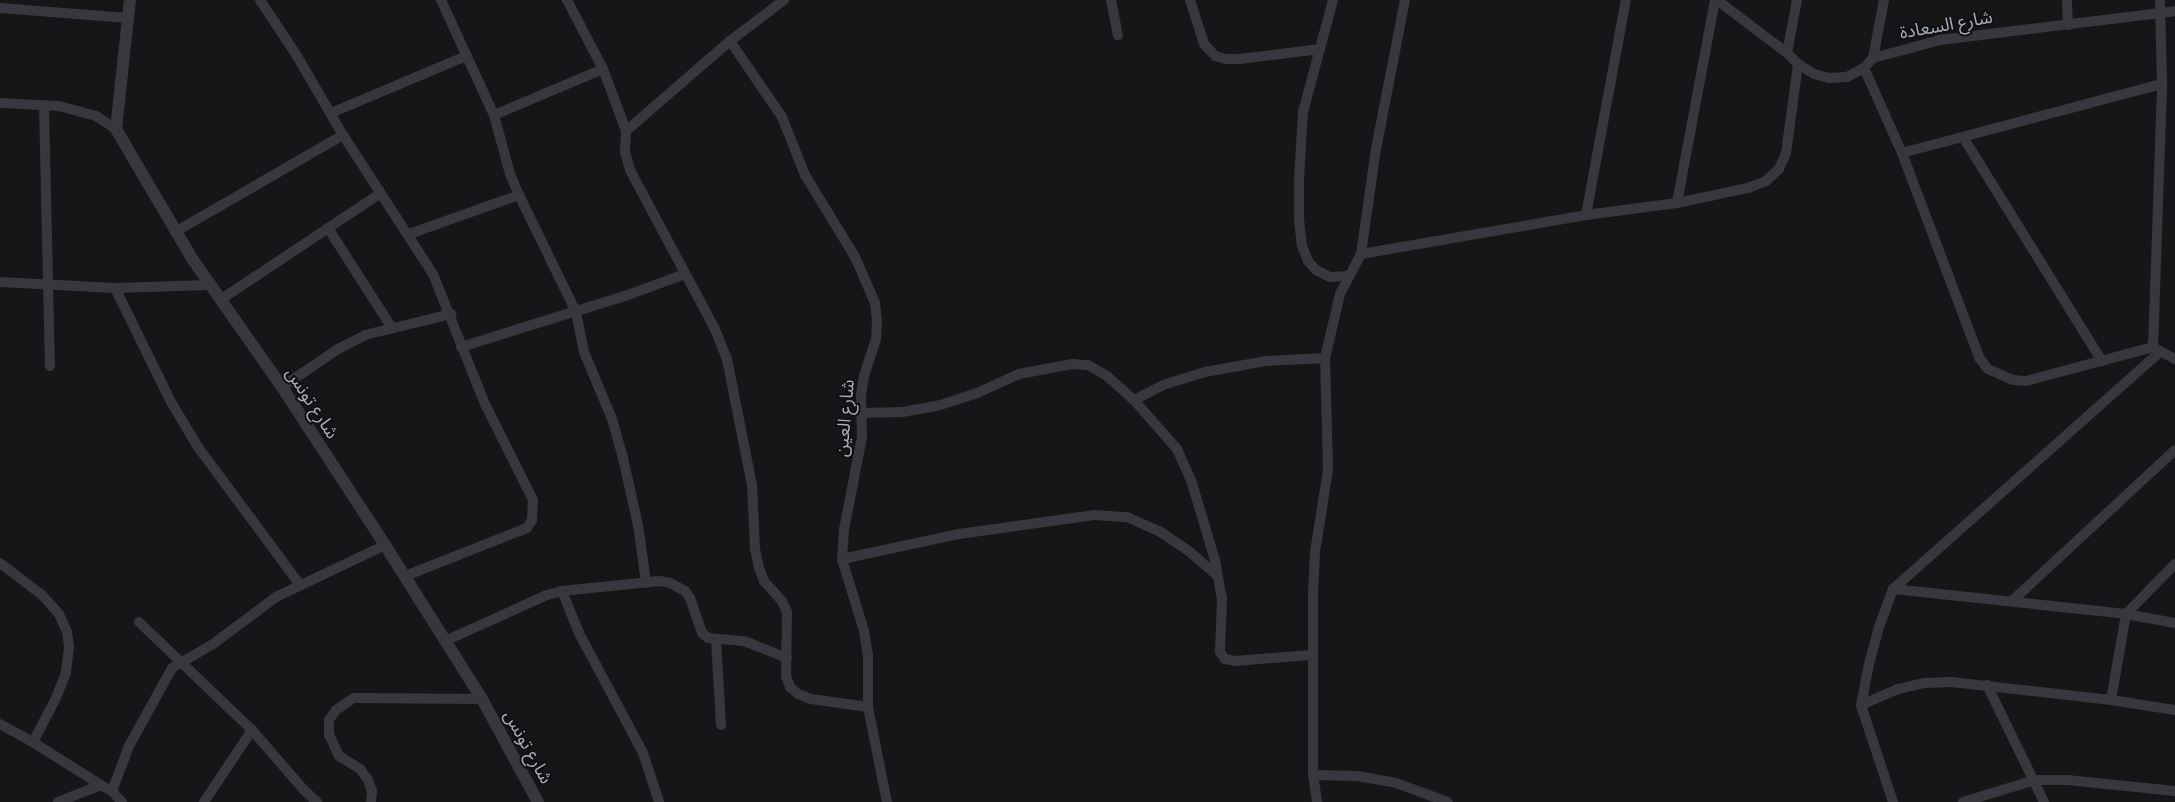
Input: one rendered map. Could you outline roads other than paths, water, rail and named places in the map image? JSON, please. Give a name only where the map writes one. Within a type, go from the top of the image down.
[{"type":"street","points":[[0,103],[76,110],[96,116],[116,128],[130,0]]},
{"type":"street","points":[[260,0],[343,135],[433,274],[451,314],[460,347],[485,404],[532,500],[532,520],[527,528],[405,576]]},
{"type":"street","points":[[441,0],[494,115],[510,174],[576,312],[584,352],[612,419],[623,458],[638,525],[646,582]]},
{"type":"street","points":[[567,0],[603,69],[626,131],[625,152],[630,170],[714,327],[727,358],[752,485],[755,549],[759,568],[764,581],[782,601],[787,612],[786,676],[790,687],[798,694],[832,703],[868,707]]},
{"type":"street","points":[[626,131],[730,41],[784,0]]},
{"type":"street","points":[[1111,0],[1118,34]]},
{"type":"street","points":[[1190,0],[1204,44],[1215,56],[1226,59],[1240,59],[1320,49]]},
{"type":"street","points":[[1333,0],[1303,112],[1299,220],[1302,246],[1308,261],[1316,270],[1330,276],[1348,276]]},
{"type":"street","points":[[1317,802],[1313,775],[1312,655],[1315,552],[1328,470],[1325,358],[1332,321],[1348,276],[1361,254],[1376,149],[1405,0]]},
{"type":"street","points":[[1586,215],[1626,0]]},
{"type":"street","points":[[1677,203],[1716,0],[1787,53],[1798,64],[1814,74],[1829,78],[1847,77],[1864,68],[1872,58],[1884,0]]},
{"type":"street","points":[[1787,53],[1798,0]]},
{"type":"street","points":[[2067,0],[2068,25]]},
{"type":"street","points":[[1893,802],[1861,705],[1877,635],[1893,588],[2157,349],[2162,84],[2160,0]]},
{"type":"street","points":[[0,8],[18,5],[128,18]]},
{"type":"street","name":"شارع السعادة","points":[[1872,58],[1940,40],[2175,11]]},
{"type":"street","name":"شارع العين","points":[[730,41],[782,117],[805,175],[855,257],[875,303],[878,321],[876,339],[864,376],[860,413],[862,437],[844,530],[842,559],[864,631],[868,656],[868,707],[886,802]]},
{"type":"street","points":[[331,113],[466,56]]},
{"type":"street","points":[[1361,254],[1586,215],[1677,203],[1748,188],[1766,181],[1780,169],[1786,153],[1798,64]]},
{"type":"street","points":[[1864,68],[1902,153],[1980,358],[1988,369],[2013,380],[2026,381],[2157,349],[2175,359]]},
{"type":"street","points":[[494,115],[603,69]]},
{"type":"street","points":[[1902,153],[2162,84]]},
{"type":"street","points":[[44,106],[50,366]]},
{"type":"street","name":"شارع تونس","points":[[116,128],[175,232],[209,285],[282,387],[405,576],[482,700],[538,802]]},
{"type":"street","points":[[175,232],[343,135]]},
{"type":"street","points":[[1963,137],[2102,361]]},
{"type":"street","points":[[220,300],[381,193]]},
{"type":"street","points":[[408,234],[519,194]]},
{"type":"street","points":[[328,228],[392,328]]},
{"type":"street","points":[[460,347],[576,312],[685,274]]},
{"type":"street","points":[[0,282],[115,288],[209,285]]},
{"type":"street","points":[[115,288],[172,402],[198,447],[300,585]]},
{"type":"street","points":[[282,387],[338,349],[366,335],[451,314]]},
{"type":"street","points":[[1134,400],[1166,384],[1205,372],[1267,361],[1325,358]]},
{"type":"street","points":[[860,413],[902,412],[937,406],[975,394],[1019,374],[1072,364],[1088,365],[1107,376],[1134,400],[1177,449],[1192,483],[1218,576],[1222,599],[1219,644],[1220,652],[1225,659],[1235,661],[1312,655]]},
{"type":"street","points":[[2012,601],[2175,450]]},
{"type":"street","points":[[842,559],[959,534],[1095,515],[1127,517],[1160,531],[1190,552],[1218,576]]},
{"type":"street","points":[[112,791],[129,746],[155,695],[172,668],[213,644],[276,597],[385,545]]},
{"type":"street","points":[[0,563],[42,595],[59,614],[67,632],[69,647],[66,673],[34,742]]},
{"type":"street","points":[[2111,700],[2126,614],[2175,564]]},
{"type":"street","points":[[445,641],[526,604],[562,592],[646,582],[670,583],[685,591],[690,598],[702,633],[716,640],[732,639],[744,641],[786,658]]},
{"type":"street","points":[[1893,588],[2126,614],[2175,623]]},
{"type":"street","points":[[562,592],[579,633],[643,753],[659,802]]},
{"type":"street","points":[[138,622],[179,663],[252,730],[304,790],[317,802]]},
{"type":"street","points":[[716,640],[721,725]]},
{"type":"street","points":[[1861,705],[1898,690],[1925,683],[1951,682],[2111,700],[2175,710]]},
{"type":"street","points":[[1987,685],[2035,780],[2044,802]]},
{"type":"street","points":[[371,802],[372,791],[368,780],[360,770],[339,756],[329,735],[329,720],[336,710],[354,698],[482,700]]},
{"type":"street","points":[[0,724],[34,742],[112,791],[122,802]]},
{"type":"street","points":[[204,802],[252,730]]},
{"type":"street","points":[[1313,775],[1357,776],[1396,783],[1448,802]]},
{"type":"street","points":[[1963,802],[2035,780],[2067,780],[2175,791]]},
{"type":"street","points":[[58,802],[101,785]]}]
